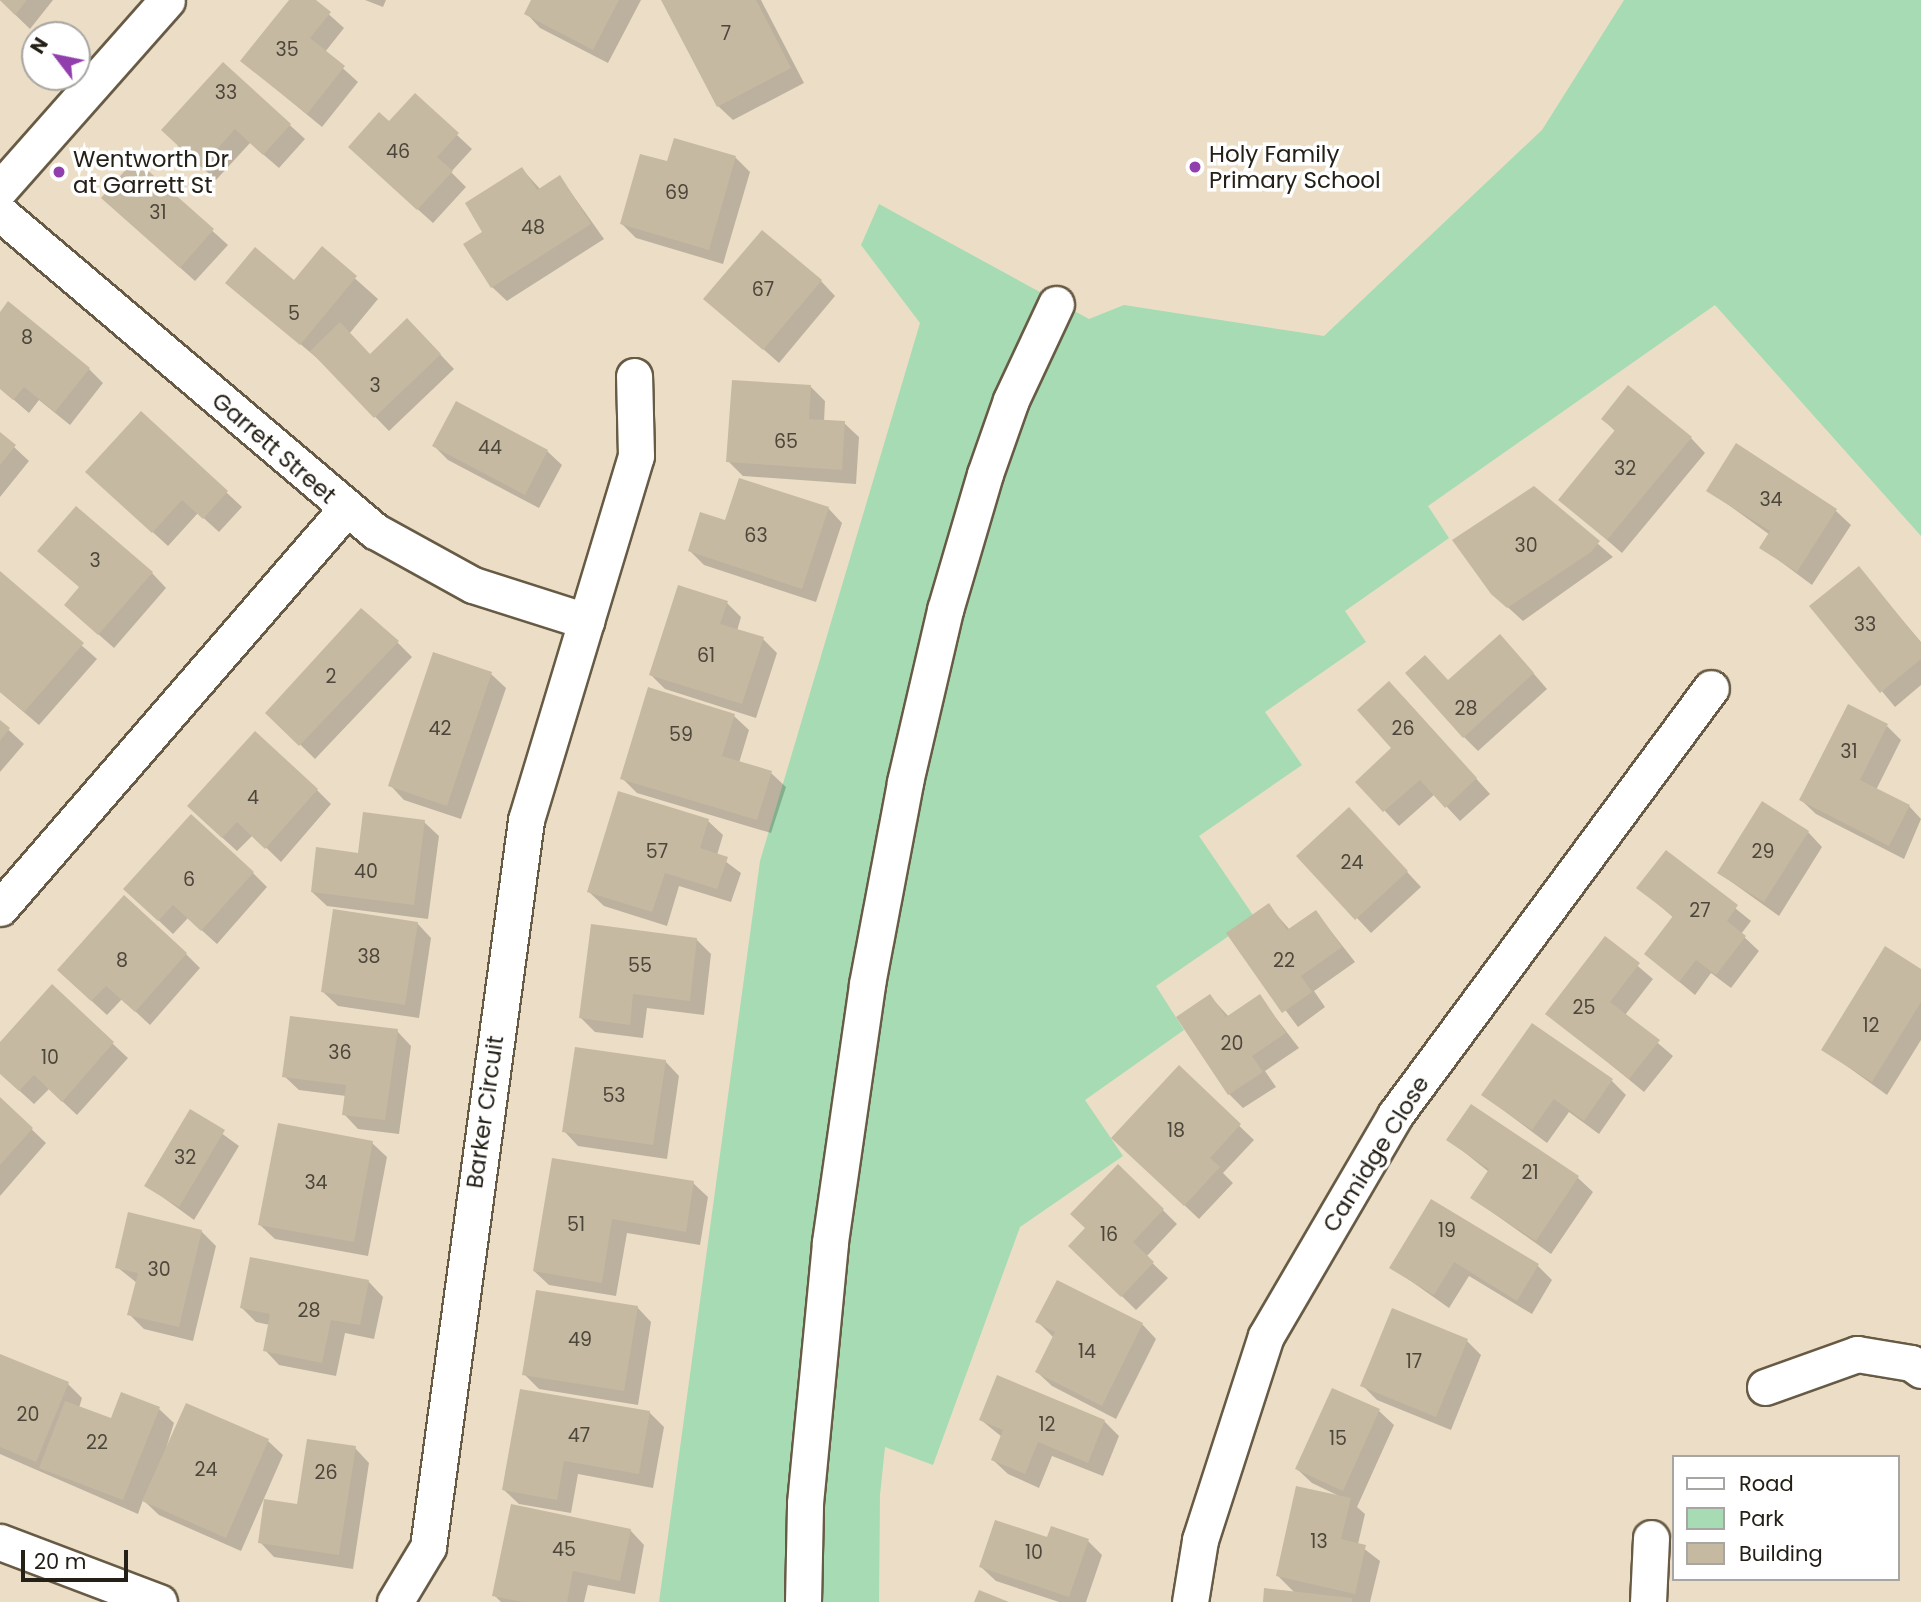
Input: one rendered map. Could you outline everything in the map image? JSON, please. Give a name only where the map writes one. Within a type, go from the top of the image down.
[{"type":"street","points":[[0,189],[167,0]]},
{"type":"street","name":"Garrett Street","points":[[0,212],[346,509],[403,549],[472,585],[586,621]]},
{"type":"street","points":[[803,1602],[805,1503],[830,1242],[867,984],[905,782],[945,610],[985,474],[1011,400],[1056,304]]},
{"type":"street","name":"Barker Circuit","points":[[395,1602],[428,1547],[527,820],[636,456],[638,418],[634,376]]},
{"type":"street","points":[[0,908],[346,509]]},
{"type":"street","name":"Camidge Close","points":[[1190,1602],[1200,1540],[1273,1324],[1395,1115],[1711,688]]},
{"type":"street","points":[[1765,1387],[1857,1354],[1911,1363],[1921,1370]]},
{"type":"street","points":[[1648,1602],[1651,1538]]},
{"type":"street","points":[[0,1542],[159,1602]]},
{"type":"green space","points":[[1624,0],[1921,0],[1921,536],[1715,305],[1428,506],[1449,538],[1345,611],[1366,642],[1265,712],[1302,765],[1199,836],[1255,918],[1156,986],[1184,1030],[1085,1100],[1123,1156],[1020,1227],[933,1465],[885,1447],[880,1495],[879,1602],[659,1602],[760,861],[920,323],[861,245],[879,204],[1089,319],[1124,305],[1324,336],[1542,130]]},
{"type":"building","points":[[0,0],[27,0],[15,15]]},
{"type":"building","points":[[289,0],[316,0],[331,12],[310,38],[345,66],[307,114],[240,61]]},
{"type":"building","points":[[531,0],[619,0],[593,50],[524,14]]},
{"type":"building","points":[[661,0],[756,0],[791,68],[717,107]]},
{"type":"building","points":[[223,62],[291,124],[263,155],[235,129],[201,167],[161,130]]},
{"type":"building","points":[[415,93],[459,133],[437,157],[453,171],[417,210],[348,147],[379,112],[389,121]]},
{"type":"building","points":[[674,138],[736,156],[709,250],[620,224],[640,154],[667,161]]},
{"type":"building","points":[[135,159],[214,229],[180,268],[101,198]]},
{"type":"building","points":[[522,167],[537,190],[560,175],[591,224],[491,288],[463,244],[482,232],[465,203]]},
{"type":"building","points":[[762,230],[822,280],[763,350],[703,299]]},
{"type":"building","points":[[322,246],[357,276],[300,345],[225,283],[255,247],[294,280]]},
{"type":"building","points":[[8,301],[90,368],[55,412],[24,387],[13,400],[0,389],[0,312]]},
{"type":"building","points":[[407,318],[441,354],[374,418],[310,351],[340,322],[370,354]]},
{"type":"building","points":[[732,380],[811,385],[809,419],[845,421],[842,470],[726,462]]},
{"type":"building","points":[[1628,385],[1692,437],[1607,540],[1558,500],[1615,430],[1601,419]]},
{"type":"building","points":[[456,401],[548,450],[525,495],[432,446]]},
{"type":"building","points":[[141,411],[228,491],[203,519],[182,500],[152,533],[85,472]]},
{"type":"building","points":[[0,432],[16,445],[0,465]]},
{"type":"building","points":[[1736,443],[1837,509],[1797,572],[1759,548],[1770,531],[1706,491]]},
{"type":"building","points":[[739,478],[829,507],[802,589],[688,551],[700,512],[725,520]]},
{"type":"building","points":[[1534,486],[1600,541],[1591,552],[1507,608],[1491,594],[1452,540]]},
{"type":"building","points":[[76,506],[153,572],[98,635],[64,605],[79,587],[37,551]]},
{"type":"building","points":[[1859,566],[1921,643],[1921,659],[1880,693],[1809,606]]},
{"type":"building","points":[[0,571],[84,643],[24,712],[0,692]]},
{"type":"building","points":[[678,585],[728,601],[720,624],[764,637],[742,704],[649,675]]},
{"type":"building","points":[[361,608],[399,641],[299,746],[265,713]]},
{"type":"building","points":[[1500,634],[1534,673],[1463,738],[1405,673],[1425,655],[1448,680]]},
{"type":"building","points":[[433,652],[492,672],[447,806],[388,786]]},
{"type":"building","points":[[1389,681],[1477,778],[1445,808],[1420,780],[1383,812],[1355,782],[1391,748],[1357,710]]},
{"type":"building","points":[[648,687],[735,714],[722,756],[772,771],[757,820],[620,779]]},
{"type":"building","points":[[1848,704],[1888,724],[1860,780],[1910,805],[1889,846],[1799,800]]},
{"type":"building","points":[[0,720],[10,728],[0,741]]},
{"type":"building","points":[[255,731],[318,789],[265,849],[237,822],[222,838],[187,806]]},
{"type":"building","points":[[618,791],[709,819],[700,848],[728,857],[717,889],[665,873],[652,912],[587,892]]},
{"type":"building","points":[[1762,801],[1809,831],[1764,902],[1717,873]]},
{"type":"building","points":[[1349,807],[1408,871],[1355,920],[1296,856]]},
{"type":"building","points":[[363,812],[425,820],[414,905],[311,892],[316,847],[358,853]]},
{"type":"building","points":[[191,814],[254,872],[201,931],[173,905],[158,921],[123,889]]},
{"type":"building","points":[[1666,850],[1738,905],[1727,921],[1746,936],[1716,975],[1696,960],[1679,982],[1644,954],[1673,916],[1636,888]]},
{"type":"building","points":[[124,895],[187,953],[135,1012],[106,986],[91,1001],[57,970]]},
{"type":"building","points":[[1269,903],[1287,930],[1316,910],[1342,947],[1301,976],[1312,992],[1282,1013],[1226,933]]},
{"type":"building","points":[[333,909],[418,922],[405,1005],[321,992]]},
{"type":"building","points":[[591,924],[697,938],[690,1001],[633,994],[630,1025],[579,1018]]},
{"type":"building","points":[[1605,936],[1640,963],[1610,1002],[1660,1040],[1629,1079],[1545,1014]]},
{"type":"building","points":[[1885,946],[1921,969],[1921,1002],[1872,1082],[1821,1050]]},
{"type":"building","points":[[52,984],[114,1042],[62,1102],[34,1075],[19,1091],[0,1074],[0,1042]]},
{"type":"building","points":[[1210,994],[1226,1017],[1260,994],[1286,1033],[1252,1056],[1263,1072],[1228,1095],[1176,1017]]},
{"type":"building","points":[[290,1016],[398,1029],[385,1120],[342,1115],[346,1085],[282,1077]]},
{"type":"building","points":[[1532,1023],[1613,1079],[1584,1121],[1554,1099],[1532,1130],[1481,1095]]},
{"type":"building","points":[[575,1047],[666,1060],[653,1145],[562,1132]]},
{"type":"building","points":[[1179,1065],[1241,1124],[1210,1158],[1220,1167],[1184,1206],[1111,1138]]},
{"type":"building","points":[[0,1097],[33,1128],[0,1165]]},
{"type":"building","points":[[1471,1104],[1579,1176],[1536,1241],[1470,1198],[1489,1169],[1446,1140]]},
{"type":"building","points":[[190,1109],[225,1130],[179,1207],[144,1186]]},
{"type":"building","points":[[278,1123],[373,1141],[354,1242],[258,1225]]},
{"type":"building","points":[[552,1158],[694,1181],[686,1232],[612,1219],[602,1283],[533,1271]]},
{"type":"building","points":[[1118,1164],[1164,1209],[1133,1242],[1154,1262],[1121,1297],[1068,1246],[1085,1228],[1070,1214]]},
{"type":"building","points":[[1431,1199],[1539,1264],[1517,1301],[1454,1262],[1434,1295],[1389,1268]]},
{"type":"building","points":[[128,1212],[202,1230],[179,1327],[127,1315],[138,1273],[115,1268]]},
{"type":"building","points":[[250,1257],[369,1280],[360,1325],[331,1320],[322,1363],[263,1351],[270,1314],[240,1308]]},
{"type":"building","points":[[1057,1280],[1143,1323],[1102,1406],[1035,1372],[1055,1332],[1035,1322]]},
{"type":"building","points":[[536,1290],[638,1306],[624,1391],[522,1375]]},
{"type":"building","points":[[1392,1308],[1468,1339],[1436,1417],[1360,1386]]},
{"type":"building","points":[[0,1354],[69,1382],[36,1462],[0,1447]]},
{"type":"building","points":[[997,1375],[1105,1420],[1088,1463],[1038,1442],[1025,1474],[991,1460],[1003,1430],[979,1420]]},
{"type":"building","points":[[1332,1388],[1380,1409],[1343,1491],[1295,1469]]},
{"type":"building","points":[[520,1389],[650,1411],[639,1474],[564,1461],[557,1500],[502,1490]]},
{"type":"building","points":[[121,1392],[160,1407],[123,1500],[39,1468],[65,1401],[111,1418]]},
{"type":"building","points":[[186,1403],[269,1439],[226,1538],[142,1501]]},
{"type":"building","points":[[307,1439],[356,1446],[339,1555],[258,1543],[264,1499],[297,1504]]},
{"type":"building","points":[[1296,1486],[1351,1498],[1341,1539],[1366,1545],[1355,1594],[1276,1576]]},
{"type":"building","points":[[511,1504],[631,1529],[620,1581],[573,1571],[567,1602],[523,1602],[492,1596]]},
{"type":"building","points":[[995,1520],[1047,1537],[1051,1526],[1089,1539],[1069,1597],[979,1567]]},
{"type":"building","points":[[1264,1588],[1352,1598],[1352,1602],[1263,1602]]},
{"type":"building","points":[[979,1590],[1009,1602],[974,1602]]},
{"type":"place","name":"Holy Family Primary School","points":[[1195,167]]},
{"type":"place","name":"Wentworth Dr at Garrett St","points":[[59,172]]}]
